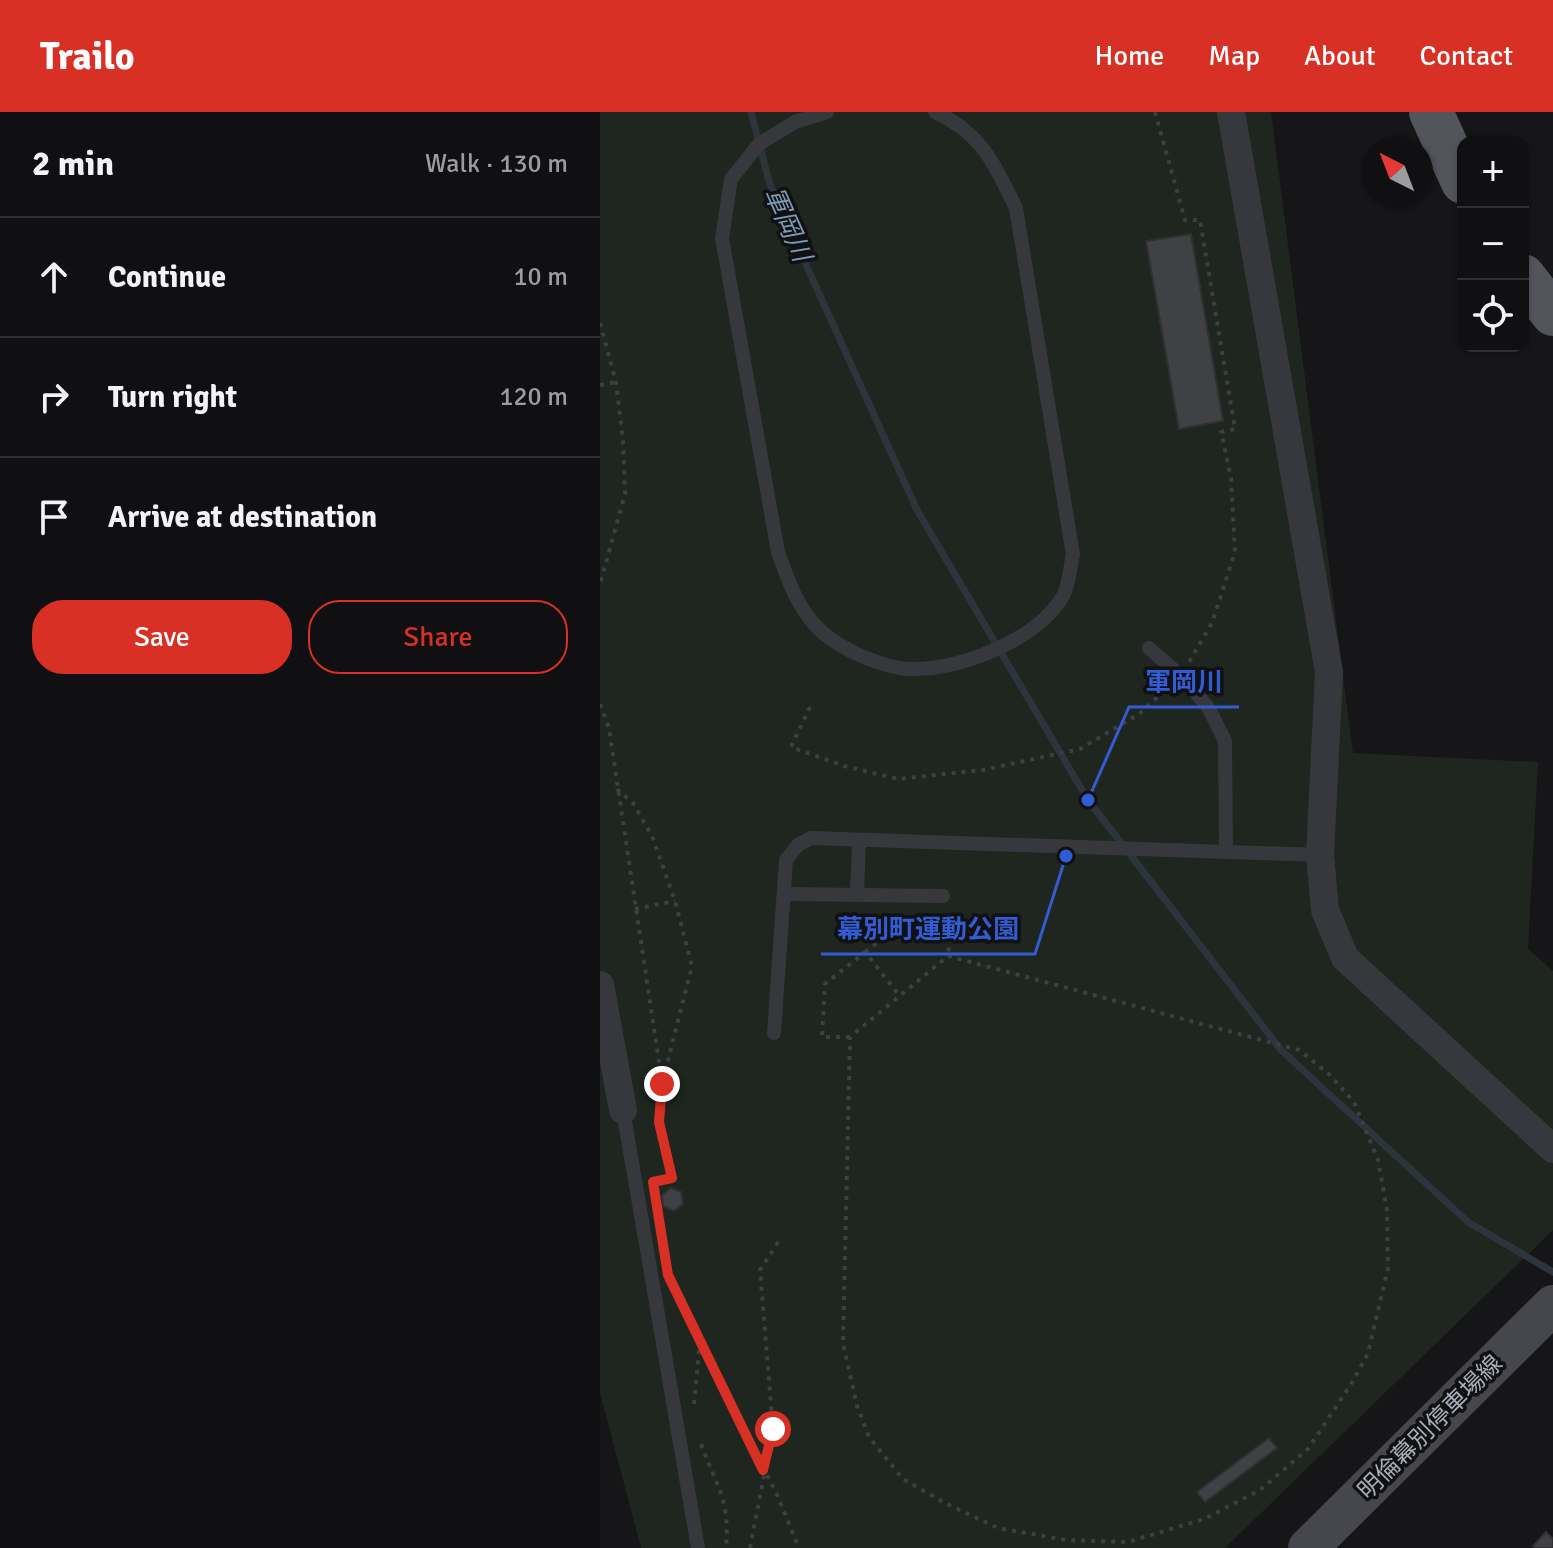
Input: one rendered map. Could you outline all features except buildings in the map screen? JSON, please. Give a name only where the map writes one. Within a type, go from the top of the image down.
[{"type":"main road","points":[[1431,112],[1457,169]]},
{"type":"main road","points":[[1526,280],[1553,314]]},
{"type":"main road","name":"明倫幕別停車場線","points":[[1308,1548],[1553,1305]]},
{"type":"street","points":[[1231,112],[1329,672],[1320,855],[1325,910],[1345,958],[1553,1149]]},
{"type":"street","points":[[600,985],[623,1110]]},
{"type":"lane","points":[[827,112],[795,122],[759,144],[731,179],[722,238],[778,552],[792,593],[821,631],[860,657],[908,670],[965,662],[1004,647],[1037,626],[1064,595],[1073,555],[1016,208],[991,158],[958,123],[935,112]]},
{"type":"lane","points":[[1149,648],[1181,676],[1208,707],[1225,741],[1226,852]]},
{"type":"lane","points":[[774,1033],[786,860],[798,845],[811,838],[1320,855]]},
{"type":"lane","points":[[857,895],[859,840]]},
{"type":"lane","points":[[784,894],[943,896]]},
{"type":"lane","points":[[623,1110],[698,1548]]},
{"type":"path","points":[[810,707],[791,747],[844,766],[898,779],[983,770],[1080,749],[1139,714],[1181,676],[1212,623],[1235,552],[1231,478],[1221,432],[1235,429],[1200,220],[1185,220],[1155,112]]},
{"type":"path","points":[[600,323],[616,382],[625,494],[600,584]]},
{"type":"path","points":[[600,385],[616,382]]},
{"type":"path","points":[[600,704],[609,728],[662,1084]]},
{"type":"path","points":[[617,789],[633,803],[652,836],[675,901],[692,966],[662,1084],[659,1122],[672,1178],[653,1182]]},
{"type":"path","points":[[635,909],[675,901]]},
{"type":"path","points":[[898,927],[950,931],[948,956],[850,1037],[822,1037],[825,984],[865,952],[898,927]]},
{"type":"path","points":[[865,952],[899,995]]},
{"type":"path","points":[[850,1037],[843,1343],[857,1406],[869,1437],[903,1479],[998,1528],[1066,1540],[1128,1542],[1204,1519],[1260,1490],[1308,1449],[1368,1353],[1388,1268],[1387,1210],[1378,1160],[1354,1102],[1329,1074],[1299,1050],[948,956]]},
{"type":"path","points":[[750,1548],[773,1429],[760,1270],[779,1241]]},
{"type":"path","points":[[668,1275],[777,1495],[799,1548]]},
{"type":"path","points":[[693,1415],[700,1340]]},
{"type":"path","points":[[699,1437],[723,1494],[728,1519],[726,1548]]},
{"type":"shaded area","points":[[600,112],[1271,112],[1353,753],[1538,762],[1528,949],[1553,971],[1553,1230],[1225,1548],[641,1548],[600,1393]]},
{"type":"waterway","name":"軍岡川","points":[[751,112],[770,185],[917,510],[1088,800],[1281,1050],[1468,1222],[1553,1272]]},
{"type":"place","name":"軍岡川","points":[[1088,800]]},
{"type":"place","name":"幕別町運動公園","points":[[1066,856]]},
{"type":"route","points":[[662,1084],[659,1122],[672,1178],[653,1182],[668,1275],[763,1470],[773,1429]]}]
